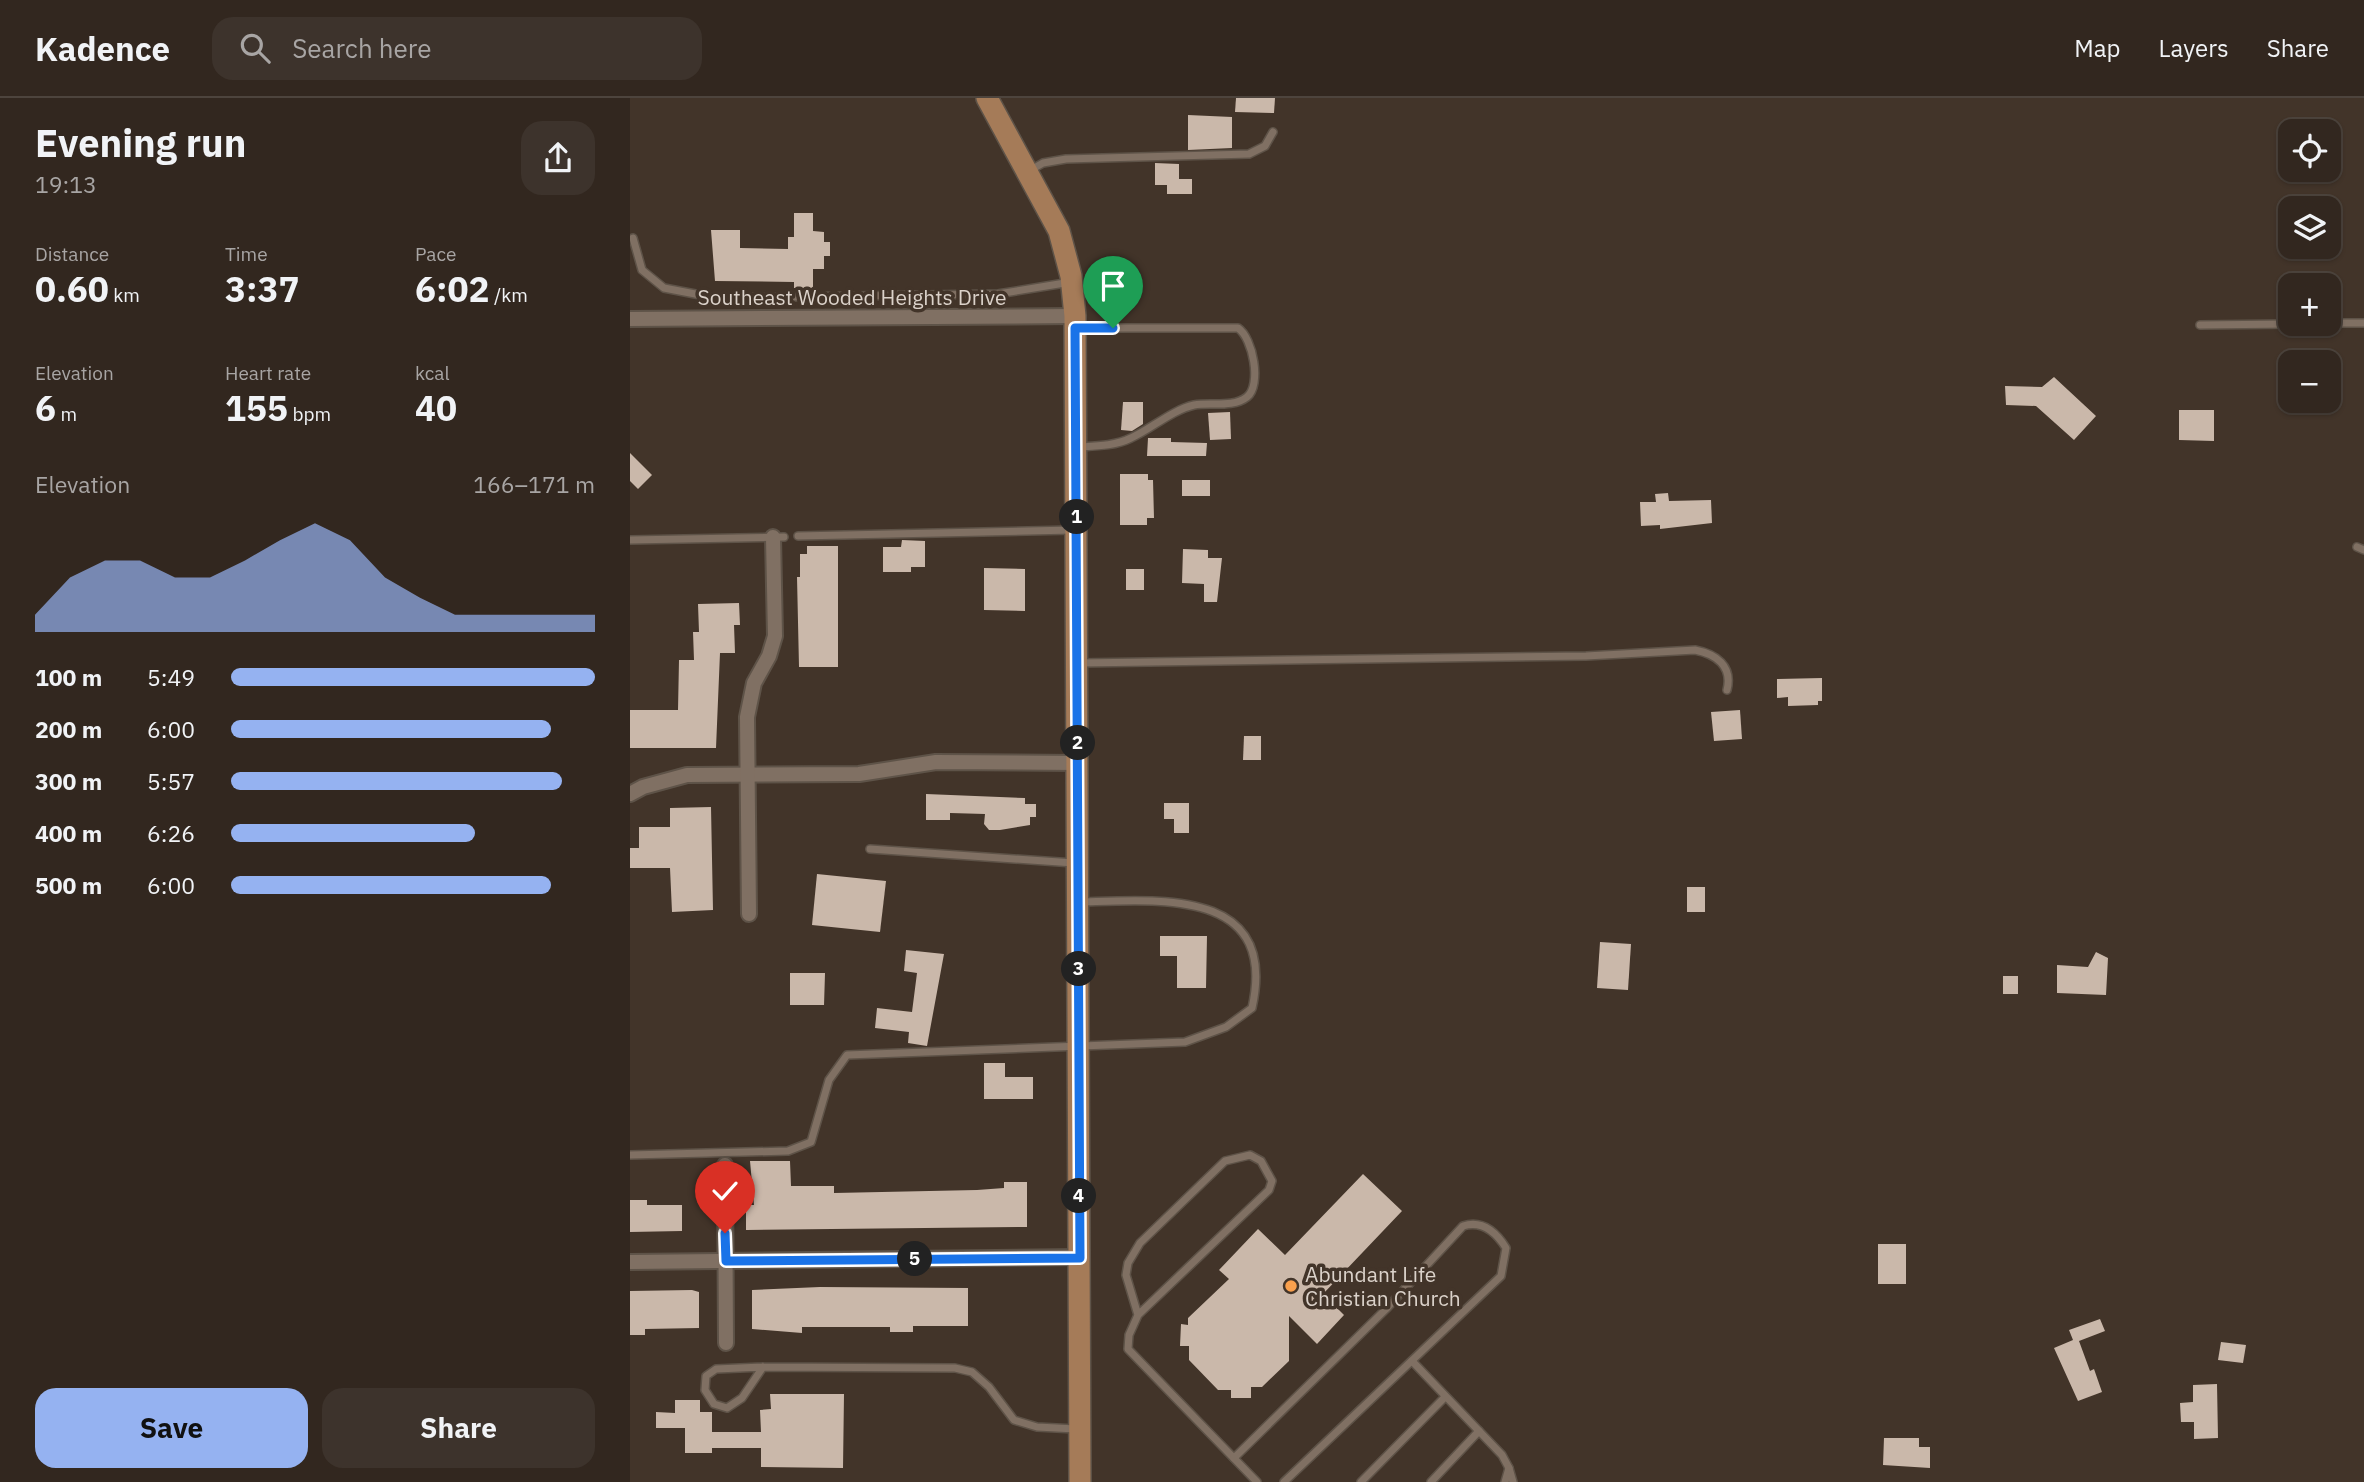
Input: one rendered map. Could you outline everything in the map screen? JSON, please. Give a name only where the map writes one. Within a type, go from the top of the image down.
[{"type":"main road","points":[[987,98],[1059,231],[1071,282],[1075,322],[1080,1482]]},
{"type":"street","name":"Southeast Wooded Heights Drive","points":[[630,320],[1075,322]]},
{"type":"street","points":[[748,914],[748,708],[754,683],[769,656],[775,636],[778,537]]},
{"type":"street","points":[[630,794],[643,787],[687,775],[859,774],[936,762],[1078,762]]},
{"type":"street","points":[[725,1165],[726,1343]]},
{"type":"street","points":[[630,1262],[1080,1258]]},
{"type":"lane","points":[[1028,171],[1043,163],[1066,159],[1249,154],[1259,151],[1273,132]]},
{"type":"lane","points":[[633,238],[642,270],[664,288],[716,298],[998,293],[1071,282]]},
{"type":"lane","points":[[1075,322],[1238,328],[1251,342],[1254,370],[1253,387],[1247,397],[1231,403],[1191,405],[1128,440],[1077,447]]},
{"type":"lane","points":[[2341,323],[2364,323]]},
{"type":"lane","points":[[2200,325],[2278,324]]},
{"type":"lane","points":[[798,536],[1077,530]]},
{"type":"lane","points":[[630,540],[778,537]]},
{"type":"lane","points":[[1078,663],[1586,656],[1695,650],[1712,653],[1723,663],[1727,690]]},
{"type":"lane","points":[[870,849],[1078,863]]},
{"type":"lane","points":[[630,1155],[788,1151],[811,1142],[829,1080],[847,1055],[1185,1042],[1226,1027],[1252,1008],[1257,985],[1249,939],[1214,909],[1174,900],[1078,902]]},
{"type":"lane","points":[[1138,1315],[1126,1275],[1128,1263],[1140,1243],[1225,1161],[1250,1155],[1261,1161],[1272,1181],[1269,1190],[1138,1315],[1129,1335],[1128,1349],[1257,1482]]},
{"type":"lane","points":[[1234,1458],[1386,1309],[1463,1226],[1474,1223],[1485,1226],[1506,1248],[1501,1276],[1284,1482]]},
{"type":"lane","points":[[1412,1361],[1502,1455],[1513,1482]]},
{"type":"lane","points":[[763,1367],[742,1398],[727,1408],[714,1404],[705,1390],[706,1376],[716,1369],[763,1367],[955,1368],[972,1372],[989,1387],[1014,1420],[1037,1427],[1080,1430]]},
{"type":"lane","points":[[1361,1482],[1445,1397]]},
{"type":"lane","points":[[1431,1482],[1479,1431]]},
{"type":"lane","points":[[1504,1482],[1509,1468]]},
{"type":"building","points":[[1236,98],[1275,98],[1274,113],[1235,112]]},
{"type":"building","points":[[1188,115],[1232,117],[1232,148],[1188,150]]},
{"type":"building","points":[[1155,163],[1179,164],[1179,179],[1192,179],[1192,194],[1167,194],[1167,185],[1155,185]]},
{"type":"building","points":[[794,213],[813,213],[813,231],[824,232],[824,242],[830,242],[830,256],[824,256],[824,269],[813,269],[813,288],[794,288],[794,282],[715,281],[711,230],[740,230],[740,248],[788,249],[788,237],[794,237]]},
{"type":"building","points":[[2054,377],[2096,416],[2074,440],[2036,406],[2006,405],[2005,386],[2042,387]]},
{"type":"building","points":[[1123,402],[1143,402],[1143,424],[1132,431],[1121,430]]},
{"type":"building","points":[[2179,410],[2214,410],[2214,441],[2179,440]]},
{"type":"building","points":[[1230,412],[1231,439],[1210,440],[1208,413]]},
{"type":"building","points":[[1148,438],[1207,443],[1206,456],[1147,456]]},
{"type":"building","points":[[630,453],[652,475],[638,489],[630,481]]},
{"type":"building","points":[[1120,474],[1148,474],[1148,480],[1153,480],[1154,518],[1147,518],[1147,525],[1120,525]]},
{"type":"building","points":[[1182,480],[1210,480],[1210,496],[1182,496]]},
{"type":"building","points":[[1668,493],[1669,501],[1711,500],[1712,523],[1660,529],[1660,525],[1641,526],[1640,502],[1656,502],[1655,494]]},
{"type":"building","points":[[902,540],[925,541],[925,567],[911,567],[911,572],[883,572],[883,547],[901,547]]},
{"type":"building","points":[[807,546],[838,546],[838,667],[799,667],[797,577],[800,577],[800,554],[807,554]]},
{"type":"building","points":[[1183,549],[1208,550],[1208,558],[1222,558],[1217,602],[1204,602],[1204,584],[1182,583]]},
{"type":"building","points":[[984,568],[1025,569],[1025,611],[984,610]]},
{"type":"building","points":[[1126,569],[1144,569],[1144,590],[1126,590]]},
{"type":"building","points":[[739,603],[740,625],[734,625],[735,653],[720,653],[716,748],[630,748],[630,710],[678,710],[679,660],[694,660],[693,632],[699,632],[698,604]]},
{"type":"building","points":[[1822,678],[1822,701],[1818,701],[1818,705],[1788,706],[1788,697],[1777,698],[1777,679]]},
{"type":"building","points":[[1740,710],[1742,739],[1714,741],[1711,712]]},
{"type":"building","points":[[1244,736],[1261,736],[1261,760],[1243,760]]},
{"type":"building","points":[[926,794],[1025,798],[1025,804],[1036,804],[1036,817],[1030,817],[1030,825],[1000,830],[989,830],[984,824],[985,814],[950,813],[950,820],[926,820]]},
{"type":"building","points":[[1164,803],[1189,803],[1189,833],[1174,833],[1174,819],[1164,819]]},
{"type":"building","points":[[711,807],[713,910],[672,912],[670,868],[630,868],[630,848],[639,848],[639,827],[670,827],[670,808]]},
{"type":"building","points":[[817,874],[886,881],[880,932],[812,925]]},
{"type":"building","points":[[1687,887],[1705,887],[1705,912],[1687,912]]},
{"type":"building","points":[[1160,936],[1207,936],[1206,988],[1177,988],[1177,956],[1160,956]]},
{"type":"building","points":[[1600,942],[1631,944],[1628,990],[1597,988]]},
{"type":"building","points":[[906,950],[944,954],[927,1046],[908,1043],[909,1032],[875,1028],[877,1008],[912,1012],[917,973],[904,971]]},
{"type":"building","points":[[2096,952],[2108,958],[2106,995],[2057,993],[2057,965],[2088,967]]},
{"type":"building","points":[[790,973],[825,973],[824,1005],[790,1005]]},
{"type":"building","points":[[2003,976],[2018,976],[2018,994],[2003,994]]},
{"type":"building","points":[[984,1063],[1005,1063],[1005,1077],[1033,1077],[1033,1099],[984,1099]]},
{"type":"building","points":[[750,1161],[790,1161],[791,1186],[834,1186],[834,1193],[977,1190],[1004,1188],[1004,1182],[1027,1182],[1027,1227],[746,1230],[746,1205],[754,1205]]},
{"type":"building","name":"Abundant Life Christian Church","points":[[1363,1174],[1402,1211],[1323,1294],[1344,1315],[1317,1344],[1289,1316],[1289,1361],[1262,1387],[1251,1387],[1251,1398],[1231,1398],[1231,1390],[1218,1390],[1189,1360],[1189,1346],[1180,1346],[1181,1324],[1188,1325],[1188,1318],[1229,1279],[1219,1270],[1258,1229],[1285,1255]]},
{"type":"building","points":[[630,1200],[647,1200],[647,1205],[682,1205],[682,1231],[630,1232]]},
{"type":"building","points":[[1878,1244],[1906,1244],[1906,1284],[1878,1284]]},
{"type":"building","points":[[820,1287],[968,1288],[968,1326],[913,1326],[913,1332],[890,1332],[890,1327],[802,1327],[802,1333],[752,1329],[752,1290]]},
{"type":"building","points":[[630,1291],[699,1292],[699,1328],[645,1329],[645,1335],[630,1335]]},
{"type":"building","points":[[2100,1319],[2105,1331],[2079,1341],[2090,1371],[2094,1369],[2102,1392],[2078,1401],[2054,1348],[2073,1340],[2069,1330]]},
{"type":"building","points":[[2221,1342],[2246,1345],[2243,1363],[2218,1360]]},
{"type":"building","points":[[2217,1384],[2218,1438],[2194,1439],[2194,1422],[2181,1422],[2180,1403],[2193,1402],[2193,1385]]},
{"type":"building","points":[[770,1394],[844,1394],[843,1468],[761,1467],[761,1448],[712,1448],[712,1453],[685,1453],[685,1428],[656,1428],[656,1412],[675,1413],[675,1400],[700,1400],[700,1412],[712,1412],[712,1432],[761,1432],[760,1410],[771,1409]]},
{"type":"building","points":[[1884,1438],[1919,1438],[1919,1447],[1930,1447],[1930,1468],[1883,1465]]},
{"type":"place","name":"Abundant Life Christian Church","points":[[1291,1286]]},
{"type":"route","points":[[725,1233],[726,1261],[1080,1258],[1075,328],[1113,328]]}]
